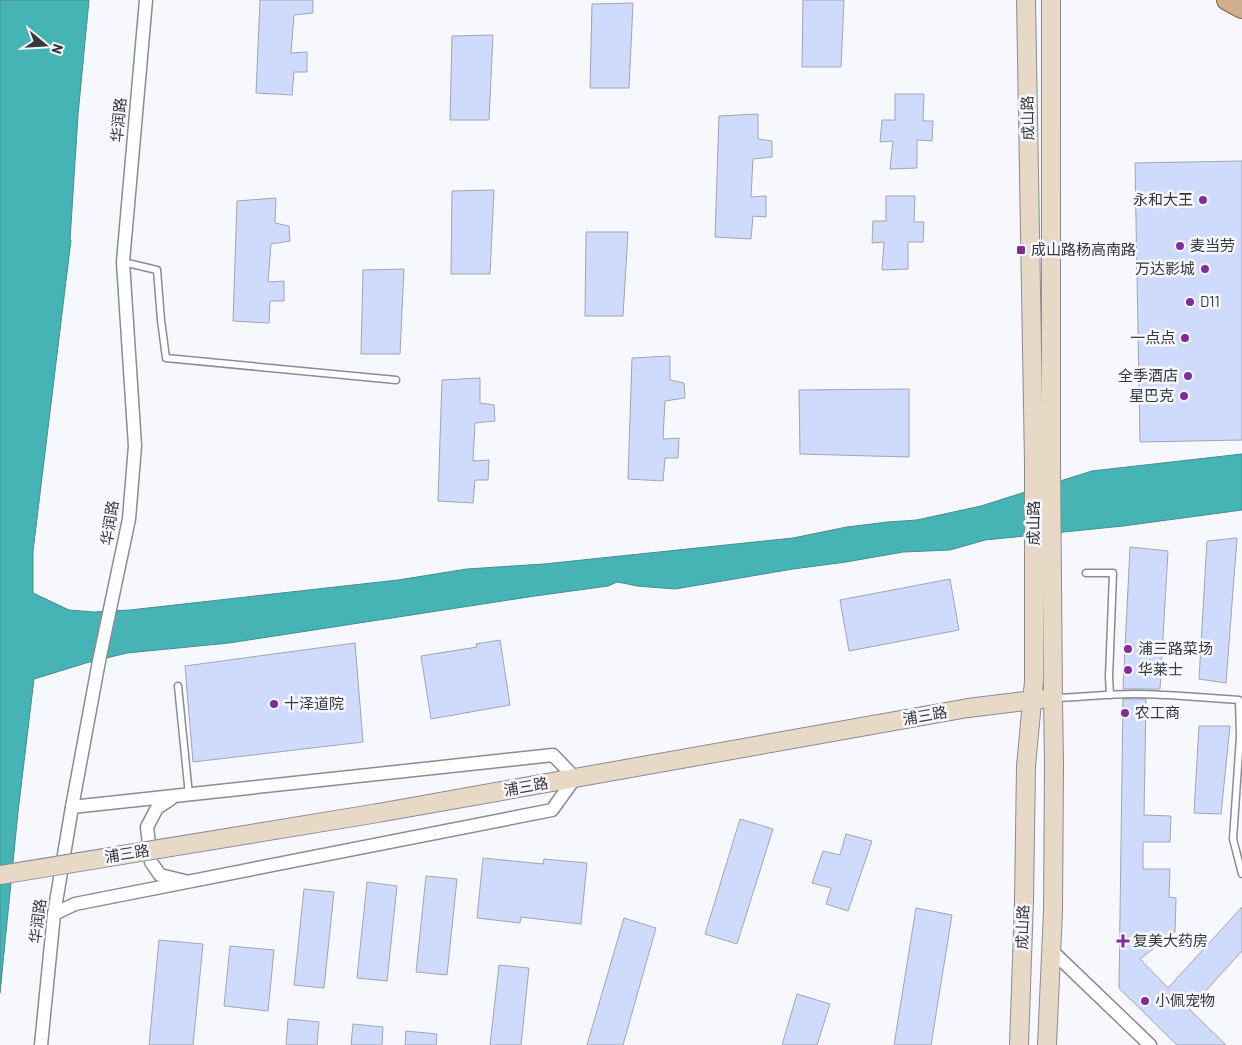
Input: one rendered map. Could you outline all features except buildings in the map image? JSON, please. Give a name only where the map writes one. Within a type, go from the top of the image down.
[{"type":"main road","name":"成山路","points":[[1026,0],[1043,538],[1053,698],[1054,774],[1051,950],[1047,1045]]},
{"type":"main road","name":"成山路","points":[[1042,463],[1051,0]]},
{"type":"main road","points":[[1227,0],[1242,8]]},
{"type":"main road","name":"成山路","points":[[1019,1045],[1026,766],[1034,681],[1043,538]]},
{"type":"main road","name":"浦三路","points":[[0,875],[378,813],[968,708],[1053,698]]},
{"type":"street","name":"华润路","points":[[41,1045],[54,914],[99,661],[129,519],[135,446],[123,262],[146,0]]},
{"type":"street","points":[[54,914],[75,904],[552,810],[576,778],[553,755],[72,807]]},
{"type":"street","points":[[176,796],[157,808],[148,827],[151,862],[160,875],[189,882]]},
{"type":"street","points":[[1051,950],[1150,1045]]},
{"type":"lane","points":[[123,262],[157,270],[166,358],[396,380]]},
{"type":"lane","points":[[1086,573],[1113,573],[1110,695]]},
{"type":"lane","points":[[178,686],[189,795]]},
{"type":"lane","points":[[1053,698],[1133,694],[1176,695],[1199,698],[1240,697],[1240,737],[1234,839],[1242,874]]},
{"type":"water","points":[[0,0],[89,0],[78,115],[71,240],[33,551],[33,593],[69,610],[94,612],[130,610],[398,580],[467,569],[544,564],[793,538],[847,527],[917,520],[981,506],[1092,471],[1242,454],[1242,510],[1123,526],[985,540],[950,550],[903,552],[675,589],[637,586],[617,582],[608,586],[229,643],[127,653],[34,679],[18,812],[0,993]]},
{"type":"place","name":"永和大王","points":[[1203,200]]},
{"type":"place","name":"麦当劳","points":[[1180,246]]},
{"type":"place","name":"成山路杨高南路","points":[[1021,250]]},
{"type":"place","name":"万达影城","points":[[1205,269]]},
{"type":"place","name":"D11","points":[[1190,302]]},
{"type":"place","name":"一点点","points":[[1185,338]]},
{"type":"place","name":"全季酒店","points":[[1188,376]]},
{"type":"place","name":"星巴克","points":[[1184,396]]},
{"type":"place","name":"浦三路菜场","points":[[1128,649]]},
{"type":"place","name":"华莱士","points":[[1128,670]]},
{"type":"place","name":"十泽道院","points":[[274,704]]},
{"type":"place","name":"农工商","points":[[1125,713]]},
{"type":"place","name":"复美大药房","points":[[1123,941]]},
{"type":"place","name":"小佩宠物","points":[[1145,1001]]}]
